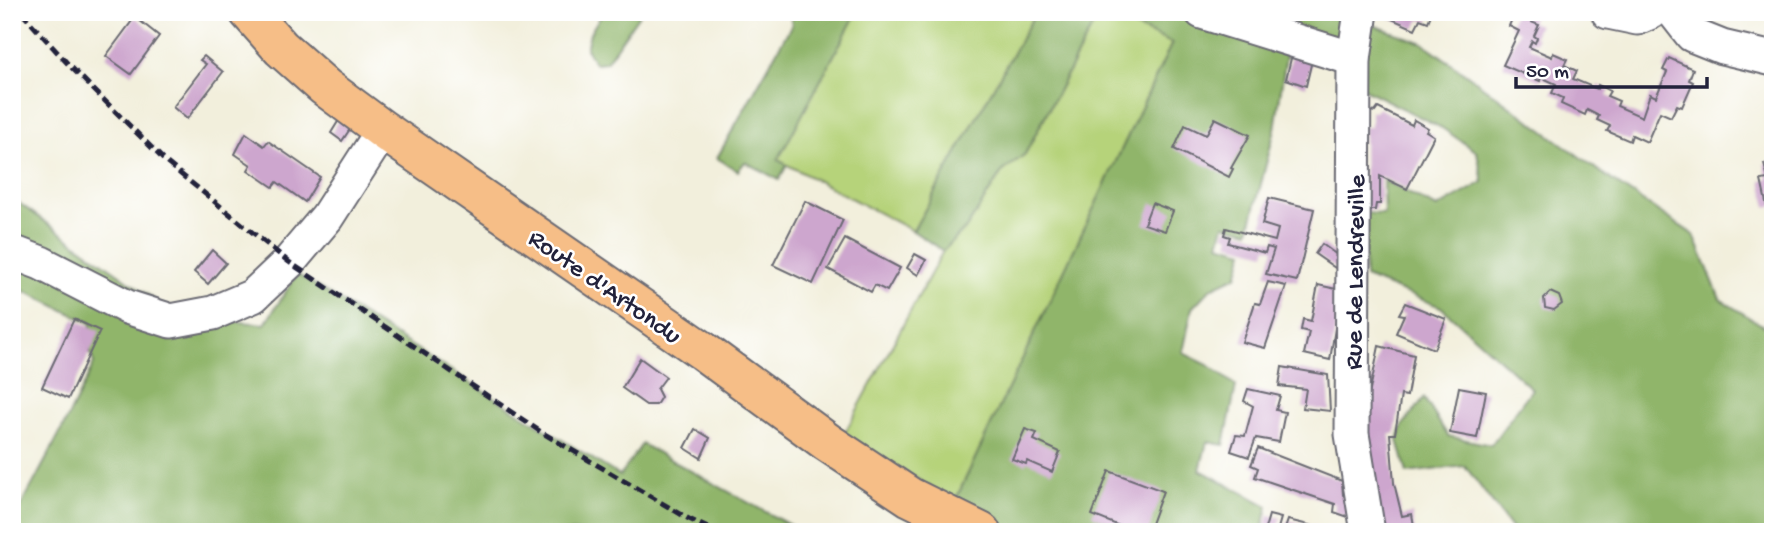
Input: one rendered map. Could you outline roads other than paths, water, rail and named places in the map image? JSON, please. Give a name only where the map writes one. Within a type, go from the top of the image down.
[{"type":"main road","name":"Route d'Artondu","points":[[249,12],[281,48],[324,87],[383,130],[702,351],[837,449],[910,497],[981,532]]},
{"type":"street","points":[[1202,12],[1354,59]]},
{"type":"street","name":"Rue de Lendreville","points":[[1361,12],[1354,59],[1352,434],[1368,532]]},
{"type":"street","points":[[1608,12],[1637,18],[1651,12]]},
{"type":"street","points":[[1674,12],[1692,35],[1721,47],[1773,59]]},
{"type":"street","points":[[12,252],[41,262],[127,307],[171,321],[213,313],[253,296],[289,262],[327,216],[383,130]]},
{"type":"railway","points":[[21,12],[69,65],[167,163],[289,262],[541,432],[689,519],[716,532]]}]
